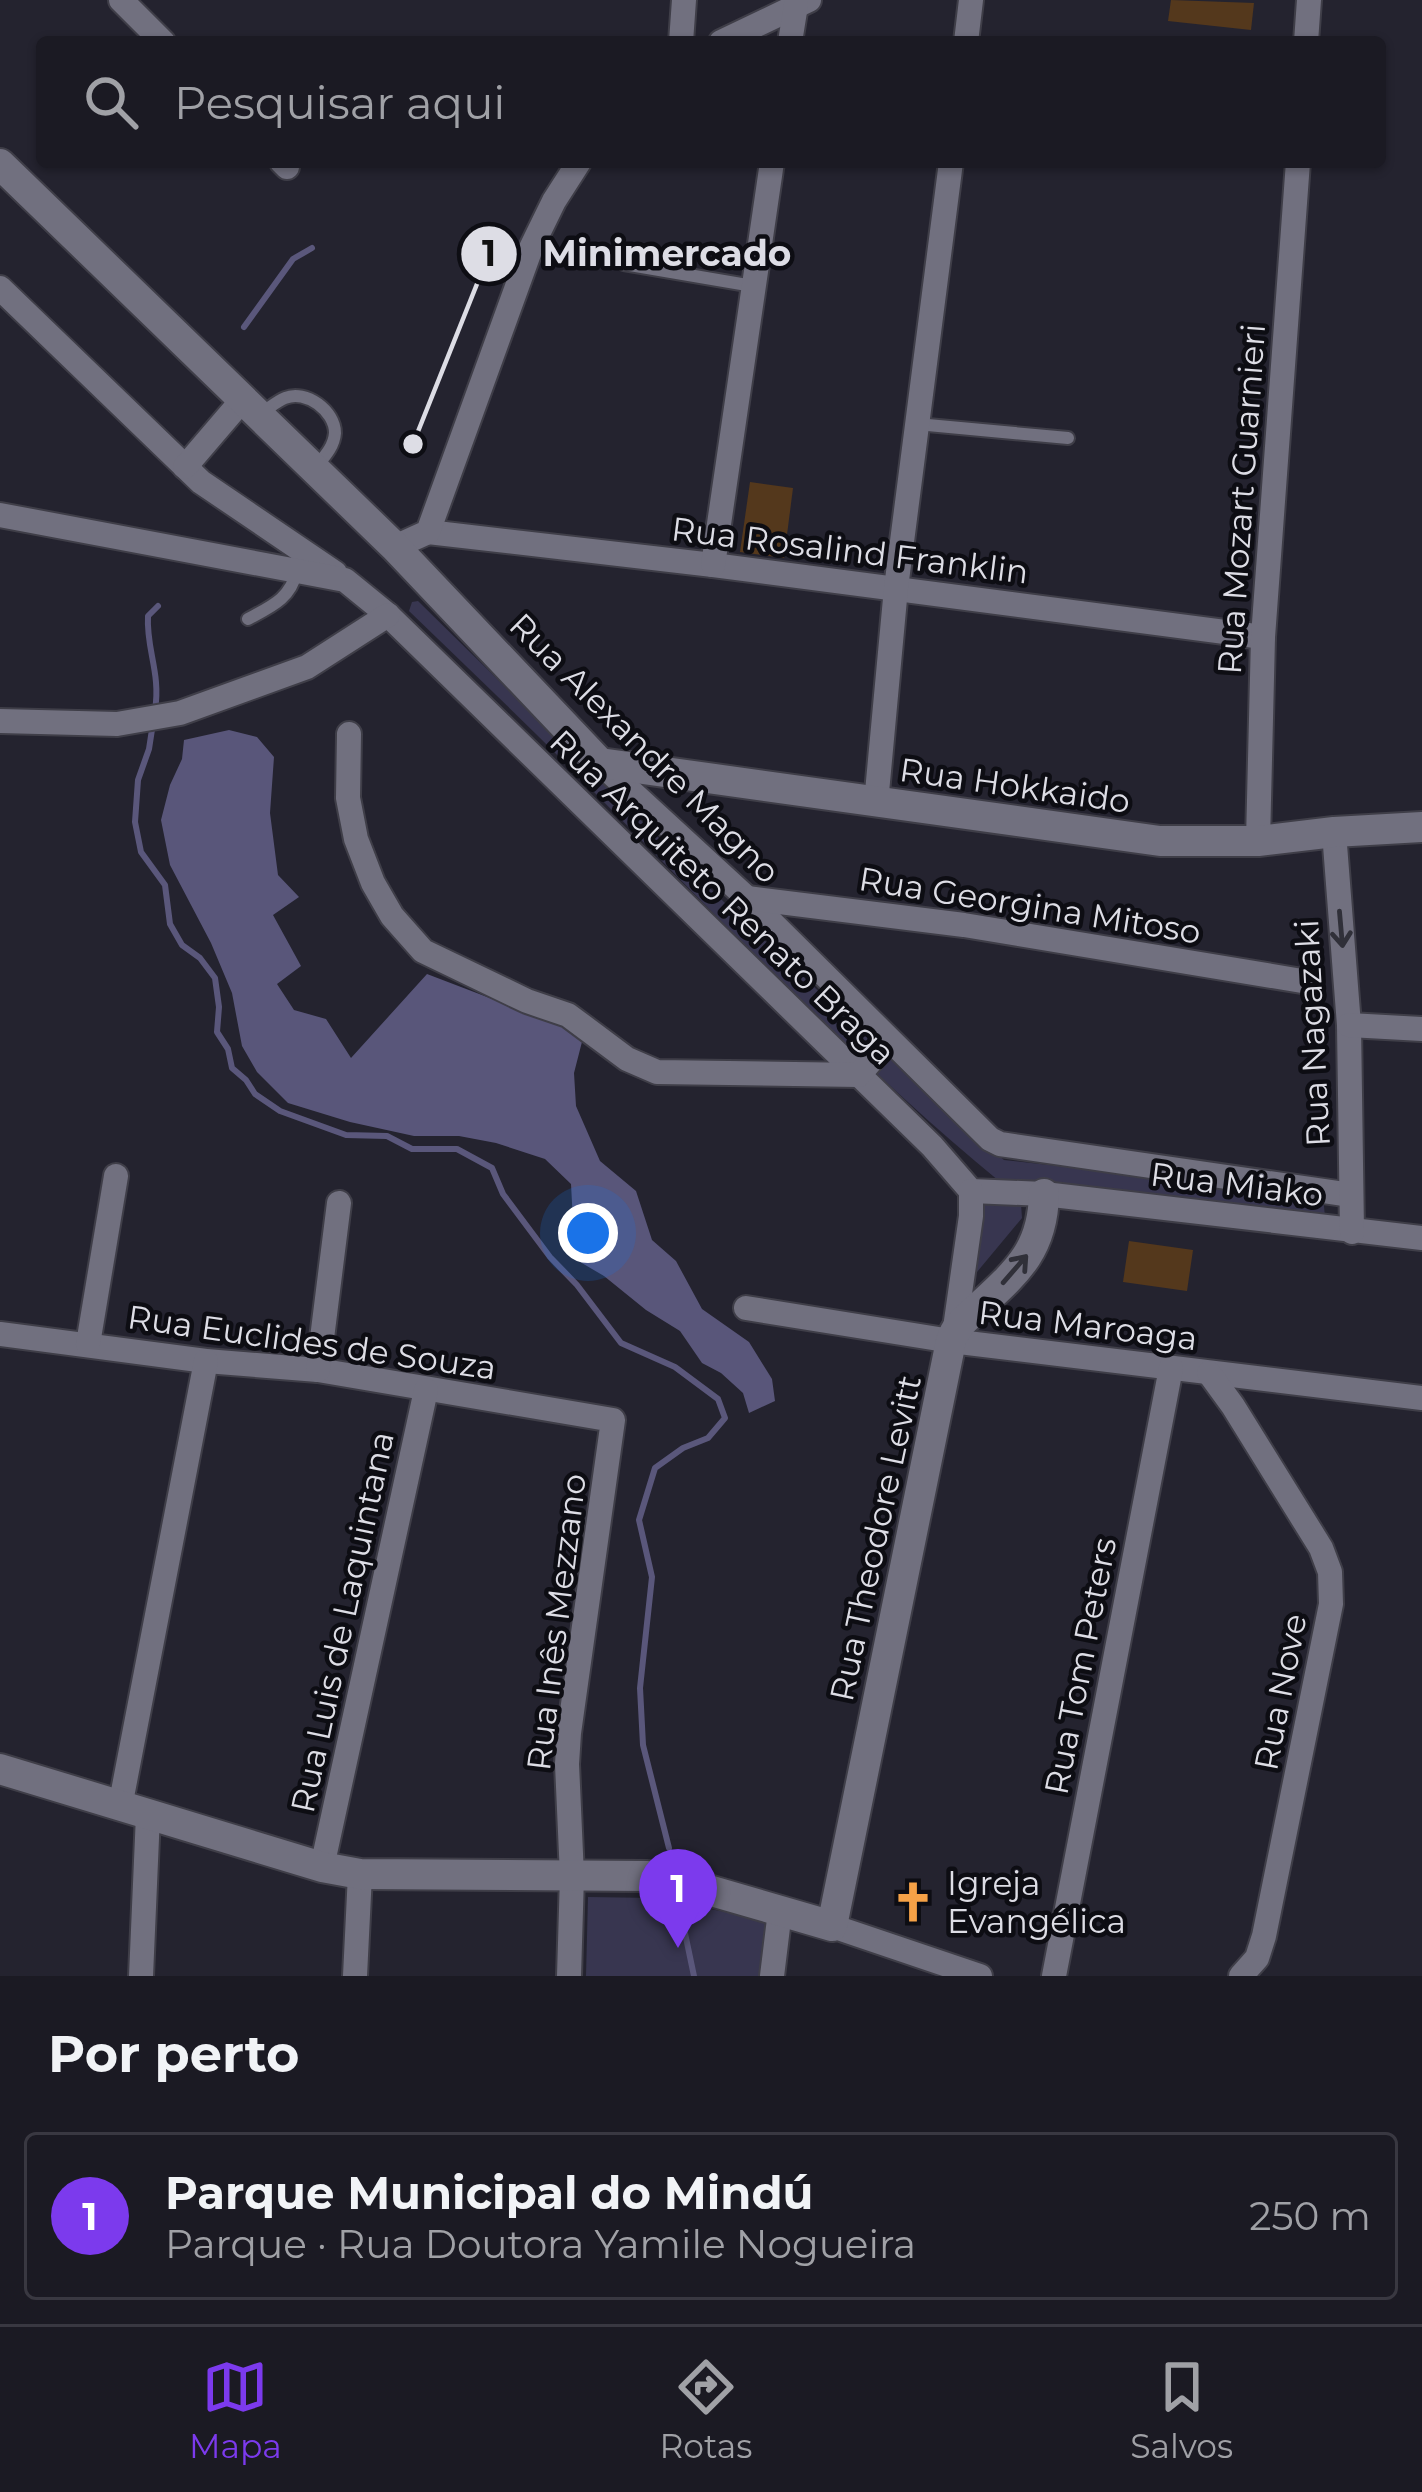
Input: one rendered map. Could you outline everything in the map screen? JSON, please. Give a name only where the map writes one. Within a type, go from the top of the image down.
[{"type":"street","points":[[121,0],[157,36]]},
{"type":"street","points":[[681,36],[684,0]]},
{"type":"street","points":[[967,36],[971,0]]},
{"type":"street","points":[[1307,36],[1310,0]]},
{"type":"street","points":[[734,36],[802,3]]},
{"type":"street","points":[[792,36],[802,3]]},
{"type":"street","name":"Rua Alexandre Magno","points":[[0,164],[395,547],[600,763],[747,898],[990,1138],[1000,1144],[1352,1195]]},
{"type":"street","points":[[395,547],[428,532],[531,248],[575,168]]},
{"type":"street","points":[[713,565],[771,168]]},
{"type":"street","points":[[876,803],[896,589],[950,168]]},
{"type":"street","name":"Rua Mozart Guarnieri","points":[[1258,842],[1263,637],[1298,168]]},
{"type":"street","points":[[0,288],[200,482],[345,580]]},
{"type":"street","points":[[185,467],[252,406]]},
{"type":"street","points":[[0,514],[345,580]]},
{"type":"street","name":"Rua Rosalind Franklin","points":[[428,532],[1263,637]]},
{"type":"street","name":"Rua Arquiteto Renato Braga","points":[[345,580],[381,609],[932,1146],[971,1191]]},
{"type":"street","points":[[0,721],[117,724],[200,708],[307,667],[381,609]]},
{"type":"street","points":[[349,734],[348,798],[356,839],[392,916],[423,951],[527,1001],[568,1015],[627,1059],[657,1072],[859,1076],[888,1041]]},
{"type":"street","name":"Rua Hokkaido","points":[[600,763],[1160,841],[1258,842],[1422,827]]},
{"type":"street","name":"Rua Nagazaki","points":[[1334,832],[1349,1025],[1352,1232]]},
{"type":"street","name":"Rua Georgina Mitoso","points":[[747,898],[964,925],[1302,982]]},
{"type":"street","points":[[1349,1025],[1422,1029]]},
{"type":"street","points":[[88,1344],[116,1176]]},
{"type":"street","points":[[971,1191],[1044,1194],[1043,1222],[1032,1249],[954,1334],[971,1191]]},
{"type":"street","name":"Rua Miako","points":[[1044,1194],[1422,1238]]},
{"type":"street","points":[[318,1370],[339,1203]]},
{"type":"street","name":"Rua Maroaga","points":[[746,1307],[1209,1373],[1422,1398]]},
{"type":"street","name":"Rua Theodore Levitt","points":[[832,1927],[954,1334]]},
{"type":"street","name":"Rua Euclides de Souza","points":[[1,1341],[88,1344],[206,1361],[318,1370],[614,1420]]},
{"type":"street","points":[[140,1976],[134,1811],[206,1361]]},
{"type":"street","name":"Rua Tom Peters","points":[[1054,1976],[1172,1368]]},
{"type":"street","name":"Rua Nove","points":[[1209,1373],[1321,1548],[1332,1582],[1264,1936],[1257,1958],[1241,1976]]},
{"type":"street","name":"Rua Luis de Laquintana","points":[[322,1867],[426,1390]]},
{"type":"street","name":"Rua Inês Mezzano","points":[[569,1976],[569,1733],[614,1420]]},
{"type":"street","points":[[0,1769],[322,1867],[360,1874],[647,1876],[780,1911],[980,1976]]},
{"type":"street","points":[[355,1976],[360,1874]]},
{"type":"street","points":[[772,1976],[780,1911]]},
{"type":"lane","points":[[624,264],[754,286]]},
{"type":"lane","points":[[252,406],[299,395],[315,401],[335,431],[330,452],[315,468]]},
{"type":"lane","points":[[917,424],[1068,437]]},
{"type":"lane","points":[[248,619],[283,600],[297,571]]},
{"type":"shaded area","points":[[418,601],[726,904],[1004,1160],[1323,1196],[1325,1217],[1021,1204],[1022,1218],[962,1290],[980,1207],[1005,1191],[999,1181],[841,1040],[409,611],[412,602]]},
{"type":"shaded area","points":[[229,730],[257,737],[274,757],[270,813],[278,875],[299,897],[273,915],[301,966],[277,984],[294,1010],[326,1019],[351,1058],[427,974],[584,1034],[574,1073],[576,1106],[600,1161],[636,1191],[652,1240],[676,1261],[702,1309],[749,1342],[772,1379],[775,1401],[749,1413],[743,1393],[702,1363],[680,1331],[575,1259],[571,1184],[545,1159],[496,1143],[459,1136],[414,1136],[350,1122],[288,1103],[257,1072],[242,1046],[232,993],[211,943],[170,865],[161,820],[184,740]]},
{"type":"shaded area","points":[[588,1897],[654,1898],[772,1921],[765,1976],[586,1976]]},
{"type":"building","points":[[1171,0],[1254,3],[1251,30],[1168,21]]},
{"type":"building","points":[[750,482],[793,488],[784,558],[740,552]]},
{"type":"building","points":[[1129,1241],[1193,1250],[1187,1291],[1123,1282]]},
{"type":"waterway","points":[[244,327],[293,259],[312,248]]},
{"type":"waterway","points":[[155,710],[148,616],[158,606]]},
{"type":"waterway","points":[[153,723],[138,780],[135,822],[141,852],[165,885],[170,924],[182,945],[215,978],[217,1032],[228,1049],[232,1068],[255,1094],[280,1111],[346,1135],[387,1136],[412,1149],[457,1149],[492,1168],[503,1194],[621,1343],[675,1367],[718,1399],[725,1418],[708,1438],[683,1448],[655,1468],[639,1520],[652,1577],[640,1688],[643,1745],[669,1848]]},
{"type":"waterway","points":[[681,1914],[694,1976]]},
{"type":"place","name":"Minimercado","points":[[413,444]]},
{"type":"place","name":"Igreja Evangélica","points":[[913,1902]]},
{"type":"place","name":"Parque Municipal do Mindú","points":[[678,1948]]}]
